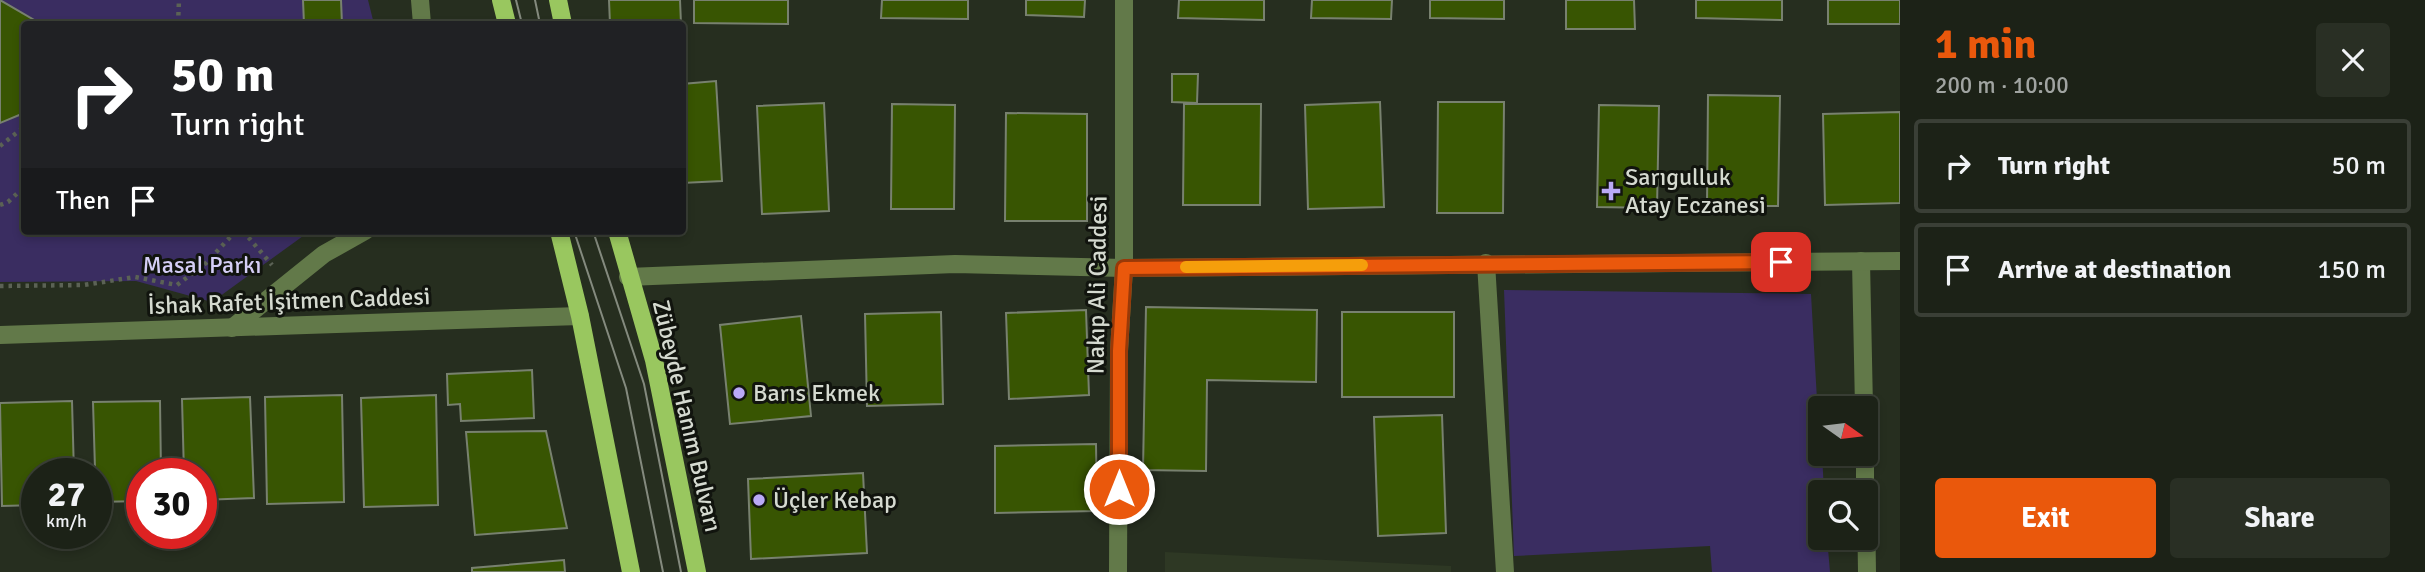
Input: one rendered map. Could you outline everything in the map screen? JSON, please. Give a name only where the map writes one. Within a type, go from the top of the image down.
[{"type":"main road","points":[[501,0],[506,21]]},
{"type":"main road","points":[[558,0],[562,21]]},
{"type":"main road","points":[[560,235],[580,316],[631,572]]},
{"type":"main road","name":"Zübeyde Hanım Bulvarı","points":[[618,235],[654,360],[697,572]]},
{"type":"street","points":[[420,0],[422,21]]},
{"type":"street","name":"Nakıp Ali Caddesi","points":[[1118,572],[1119,351],[1124,268],[1124,0]]},
{"type":"street","points":[[232,328],[324,254],[358,235]]},
{"type":"street","points":[[1861,261],[1864,396]]},
{"type":"street","points":[[628,277],[955,264],[1124,268],[1900,261]]},
{"type":"street","points":[[1486,263],[1505,572]]},
{"type":"street","name":"İshak Rafet İşitmen Caddesi","points":[[0,335],[580,316]]},
{"type":"street","points":[[1867,550],[1867,572]]},
{"type":"path","points":[[178,21],[179,0]]},
{"type":"path","points":[[0,146],[21,129]]},
{"type":"path","points":[[0,205],[8,202],[21,190]]},
{"type":"path","points":[[0,286],[84,285],[135,277],[177,285],[206,263],[232,235]]},
{"type":"path","points":[[246,235],[287,284]]},
{"type":"shaded area","points":[[1165,552],[1451,566],[1451,572],[1165,572]]},
{"type":"green space","name":"Masal Parkı","points":[[0,0],[368,0],[373,21],[21,21],[21,235],[304,235],[212,302],[136,281],[0,282]]},
{"type":"green space","points":[[1504,290],[1811,294],[1817,396],[1808,396],[1808,466],[1823,466],[1823,480],[1808,480],[1808,550],[1828,550],[1830,572],[1712,572],[1710,546],[1514,556]]},
{"type":"building","points":[[0,0],[36,21],[21,21],[21,114],[0,123]]},
{"type":"building","points":[[303,0],[341,0],[342,21],[304,21]]},
{"type":"building","points":[[609,0],[680,0],[681,21],[610,21]]},
{"type":"building","points":[[694,0],[788,0],[788,24],[694,23]]},
{"type":"building","points":[[882,0],[968,0],[968,19],[881,18]]},
{"type":"building","points":[[1026,0],[1085,0],[1084,17],[1026,15]]},
{"type":"building","points":[[1179,0],[1264,0],[1264,20],[1178,18]]},
{"type":"building","points":[[1312,0],[1392,0],[1391,19],[1311,18]]},
{"type":"building","points":[[1430,0],[1504,0],[1504,19],[1430,18]]},
{"type":"building","points":[[1566,0],[1634,0],[1635,29],[1566,29]]},
{"type":"building","points":[[1696,0],[1782,0],[1782,20],[1696,18]]},
{"type":"building","points":[[1828,0],[1900,0],[1900,24],[1828,24]]},
{"type":"building","points":[[1172,74],[1198,74],[1197,103],[1172,102]]},
{"type":"building","points":[[716,81],[722,181],[686,183],[686,84]]},
{"type":"building","points":[[1708,95],[1780,96],[1778,206],[1707,206]]},
{"type":"building","points":[[1380,102],[1384,207],[1308,209],[1305,105]]},
{"type":"building","points":[[1438,102],[1504,102],[1503,213],[1437,213]]},
{"type":"building","points":[[824,103],[829,211],[762,214],[757,106]]},
{"type":"building","points":[[892,104],[955,105],[954,209],[891,209]]},
{"type":"building","points":[[1184,104],[1261,104],[1260,205],[1183,205]]},
{"type":"building","points":[[1599,105],[1659,106],[1657,208],[1597,207]]},
{"type":"building","points":[[1900,112],[1900,203],[1825,205],[1823,114]]},
{"type":"building","points":[[1006,113],[1087,114],[1087,221],[1005,221]]},
{"type":"building","points":[[1146,307],[1317,310],[1316,382],[1207,380],[1206,471],[1143,470]]},
{"type":"building","points":[[1086,310],[1089,395],[1009,399],[1006,313]]},
{"type":"building","points":[[941,312],[943,404],[867,406],[865,314]]},
{"type":"building","points":[[1342,312],[1454,312],[1454,397],[1342,397]]},
{"type":"building","points":[[801,316],[811,416],[730,424],[720,325]]},
{"type":"building","points":[[532,370],[534,418],[461,421],[460,404],[448,405],[447,374]]},
{"type":"building","points":[[342,395],[344,502],[267,504],[265,397]]},
{"type":"building","points":[[436,395],[438,505],[364,507],[361,398]]},
{"type":"building","points":[[250,397],[254,498],[217,499],[217,458],[184,458],[182,399]]},
{"type":"building","points":[[72,401],[74,458],[21,458],[21,505],[2,506],[0,403]]},
{"type":"building","points":[[160,401],[161,458],[126,458],[126,501],[112,502],[112,458],[95,458],[93,402]]},
{"type":"building","points":[[1442,415],[1446,533],[1378,536],[1374,417]]},
{"type":"building","points":[[546,431],[567,528],[475,535],[466,432]]},
{"type":"building","points":[[1096,444],[1097,511],[995,513],[995,446]]},
{"type":"building","points":[[863,473],[867,553],[751,559],[748,479]]},
{"type":"building","points":[[564,560],[565,572],[472,572],[472,568]]},
{"type":"tram line","points":[[516,0],[521,21]]},
{"type":"tram line","points":[[535,0],[539,21]]},
{"type":"tram line","points":[[575,235],[626,388],[663,572]]},
{"type":"tram line","points":[[594,235],[644,384],[681,572]]},
{"type":"slow traffic","points":[[1186,267],[1362,265]]},
{"type":"place","name":"Sarıgulluk Atay Eczanesi","points":[[1611,191]]},
{"type":"place","name":"Barıs Ekmek","points":[[739,393]]},
{"type":"place","name":"Üçler Kebap","points":[[759,500]]},
{"type":"route","points":[[1119,489],[1119,351],[1124,268],[1781,262]]}]
